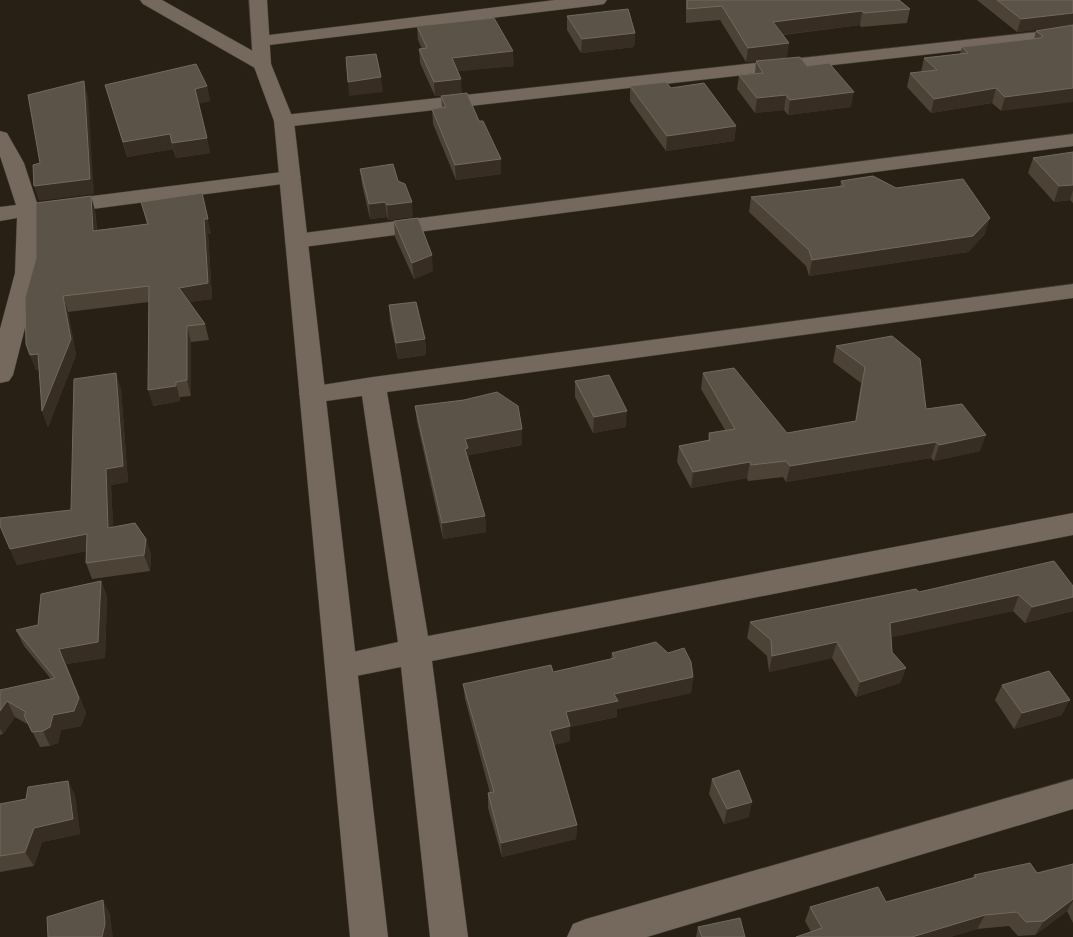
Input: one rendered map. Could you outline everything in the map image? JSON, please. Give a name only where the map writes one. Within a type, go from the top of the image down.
[{"type":"street","points":[[149,0],[262,53],[598,0]]},
{"type":"street","points":[[258,0],[262,53],[284,121],[369,937]]},
{"type":"street","points":[[284,121],[1073,33]]},
{"type":"street","points":[[0,137],[14,163],[28,210],[27,273],[0,375]]},
{"type":"street","points":[[296,241],[1073,140]]},
{"type":"street","points":[[0,214],[290,176]]},
{"type":"street","points":[[312,394],[1073,291]]},
{"type":"street","points":[[373,385],[415,652],[449,937]]},
{"type":"street","points":[[341,666],[1073,524]]},
{"type":"street","points":[[586,937],[1073,794]]},
{"type":"building","points":[[687,0],[899,0],[910,9],[864,13],[862,11],[773,22],[789,43],[748,48],[722,6],[687,9]]},
{"type":"building","points":[[997,0],[1073,0],[1073,13],[1021,19]]},
{"type":"building","points":[[628,9],[635,33],[582,39],[567,16]]},
{"type":"building","points":[[494,18],[513,51],[452,58],[461,79],[434,82],[419,49],[427,48],[417,26]]},
{"type":"building","points":[[1073,25],[1073,88],[1005,97],[996,88],[934,99],[910,73],[937,70],[924,58],[968,53],[962,47],[1040,38],[1043,36],[1036,31]]},
{"type":"building","points":[[376,54],[381,77],[348,82],[346,57]]},
{"type":"building","points":[[800,57],[807,66],[829,63],[854,92],[790,100],[786,95],[757,98],[739,75],[763,73],[756,61]]},
{"type":"building","points":[[196,64],[207,86],[195,89],[207,138],[172,143],[170,134],[123,142],[105,85]]},
{"type":"building","points":[[84,81],[90,179],[34,186],[33,165],[40,163],[28,95]]},
{"type":"building","points":[[666,82],[671,88],[704,83],[736,126],[667,136],[630,86]]},
{"type":"building","points":[[467,93],[479,121],[483,121],[501,159],[455,165],[432,109],[446,107],[441,96]]},
{"type":"building","points":[[1073,152],[1073,185],[1059,186],[1033,158]]},
{"type":"building","points":[[393,164],[398,181],[405,184],[412,202],[387,205],[385,202],[369,204],[360,169]]},
{"type":"building","points":[[873,176],[896,188],[963,179],[990,218],[973,236],[812,260],[809,250],[751,197],[844,186],[841,181]]},
{"type":"building","points":[[202,193],[208,219],[204,219],[208,283],[179,288],[205,324],[187,326],[187,380],[176,382],[176,386],[148,390],[149,286],[63,296],[71,339],[42,411],[38,354],[30,355],[26,344],[25,298],[36,258],[36,203],[91,196],[93,231],[148,224],[141,202]]},
{"type":"building","points":[[418,218],[432,255],[412,263],[394,221]]},
{"type":"building","points":[[416,302],[425,339],[396,343],[389,305]]},
{"type":"building","points":[[892,336],[920,359],[926,409],[962,404],[986,435],[939,445],[936,442],[790,466],[786,461],[751,465],[750,462],[693,472],[679,446],[710,440],[709,433],[735,429],[703,373],[734,368],[787,433],[856,421],[865,367],[836,346]]},
{"type":"building","points":[[116,373],[123,466],[106,469],[108,528],[135,523],[146,539],[144,555],[86,563],[87,534],[10,549],[0,526],[0,518],[71,510],[74,379]]},
{"type":"building","points":[[609,375],[627,411],[594,417],[575,381]]},
{"type":"building","points":[[497,392],[518,406],[522,429],[465,439],[468,448],[465,449],[485,516],[442,523],[415,406],[464,400]]},
{"type":"building","points":[[1054,561],[1073,586],[1073,597],[1032,607],[1019,595],[890,623],[892,652],[906,668],[860,682],[837,642],[772,656],[771,640],[750,622],[916,589],[919,592]]},
{"type":"building","points":[[101,581],[98,642],[59,649],[79,698],[74,711],[53,715],[50,727],[43,731],[32,732],[24,715],[26,712],[7,701],[0,711],[0,690],[55,678],[16,630],[38,625],[41,594]]},
{"type":"building","points":[[656,642],[668,653],[684,648],[691,662],[693,677],[614,694],[618,701],[566,712],[570,726],[550,731],[577,825],[501,843],[488,793],[494,792],[463,684],[551,665],[553,672],[615,658],[612,653]]},
{"type":"building","points":[[1049,671],[1070,700],[1022,713],[1002,685]]},
{"type":"building","points":[[739,770],[752,802],[727,809],[712,779]]},
{"type":"building","points":[[68,781],[73,819],[34,828],[25,852],[0,856],[0,804],[26,799],[28,787]]},
{"type":"building","points":[[1030,863],[1037,873],[1073,864],[1073,899],[1044,921],[1026,922],[1017,912],[985,915],[912,937],[796,937],[822,928],[810,907],[878,887],[886,902],[976,877],[974,875]]},
{"type":"building","points":[[103,900],[105,924],[102,937],[48,937],[47,917]]},
{"type":"building","points":[[740,918],[745,937],[702,937],[698,927]]}]
